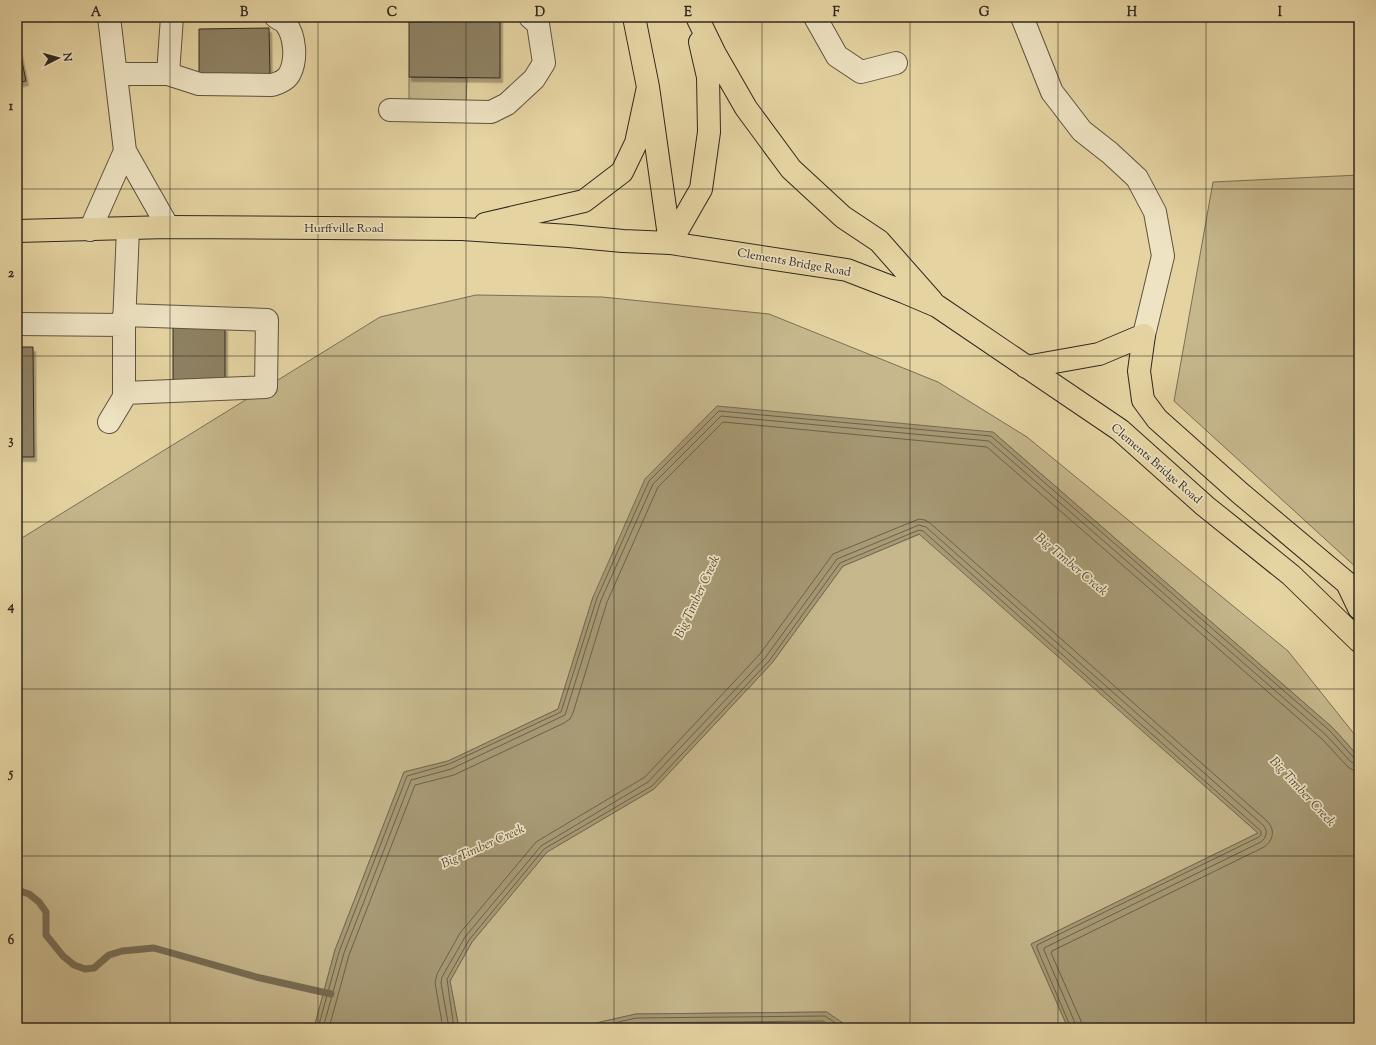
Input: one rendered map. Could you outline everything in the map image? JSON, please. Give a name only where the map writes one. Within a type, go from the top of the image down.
[{"type":"main road","points":[[634,17],[648,87],[670,243]]},
{"type":"main road","points":[[670,243],[702,189],[709,132],[708,77],[694,17]]},
{"type":"main road","name":"Clements Bridge Road","points":[[697,17],[715,54],[746,108],[791,169],[843,217],[879,241],[937,306]]},
{"type":"main road","points":[[462,229],[584,201],[622,172],[636,143],[648,87]]},
{"type":"main road","name":"Hurffville Road","points":[[17,231],[168,227],[462,229],[569,236],[624,242],[670,243]]},
{"type":"main road","name":"Clements Bridge Road","points":[[670,243],[847,270],[937,306],[1120,430],[1205,506],[1291,575],[1359,641]]},
{"type":"main road","points":[[1026,367],[1099,354],[1144,335]]},
{"type":"main road","points":[[1144,335],[1139,371],[1143,400],[1157,419],[1240,493],[1347,583],[1359,608]]},
{"type":"lane","points":[[109,17],[125,151],[168,227]]},
{"type":"lane","points":[[168,74],[172,17]]},
{"type":"lane","points":[[116,74],[168,74],[199,84],[272,85],[282,82],[290,74],[294,60],[293,40],[286,23],[276,17]]},
{"type":"lane","points":[[390,110],[491,112],[507,104],[534,79],[544,63],[538,24],[530,17]]},
{"type":"lane","points":[[815,17],[837,56],[861,72],[896,63]]},
{"type":"lane","points":[[1022,17],[1052,92],[1082,131],[1110,153],[1137,178],[1155,212],[1163,256],[1144,335]]},
{"type":"lane","points":[[90,230],[125,151]]},
{"type":"lane","points":[[109,422],[124,396],[124,320],[128,229]]},
{"type":"lane","points":[[17,324],[124,320],[267,320],[266,387],[124,393]]},
{"type":"shaded area","points":[[409,77],[467,78],[466,105],[409,103]]},
{"type":"shaded area","points":[[1359,175],[1359,570],[1174,401],[1213,182]]},
{"type":"shaded area","points":[[476,295],[602,297],[769,314],[938,382],[1027,437],[1288,651],[1359,740],[1359,757],[1333,728],[993,432],[593,597],[558,709],[448,761],[404,772],[335,950],[314,1028],[17,1028],[17,541],[380,317]]},
{"type":"shaded area","points":[[920,534],[1258,833],[1031,944],[1068,1028],[850,1028],[826,1012],[636,1014],[574,1028],[459,1028],[450,981],[472,942],[547,852],[654,789],[772,663],[843,566]]},
{"type":"water","name":"Big Timber Creek","points":[[717,406],[993,432],[1333,728],[1359,757],[1359,1028],[1068,1028],[1031,944],[1258,833],[919,534],[843,566],[772,663],[654,789],[547,852],[472,942],[450,981],[459,1028],[314,1028],[335,950],[404,772],[448,761],[558,709],[593,597],[645,479]]},
{"type":"water","points":[[827,1012],[850,1028],[574,1028],[636,1014]]},
{"type":"building","points":[[432,17],[500,17],[500,78],[409,77],[409,22],[432,22]]},
{"type":"building","points":[[269,28],[270,74],[199,75],[199,29]]},
{"type":"building","points":[[17,37],[26,81],[17,83]]},
{"type":"building","points":[[173,327],[225,327],[225,380],[173,380]]},
{"type":"building","points":[[17,347],[33,347],[34,457],[17,457]]},
{"type":"waterway","points":[[17,890],[29,894],[39,902],[46,912],[46,935],[63,956],[74,965],[85,969],[94,968],[109,955],[122,951],[154,948],[256,977],[331,994]]}]
